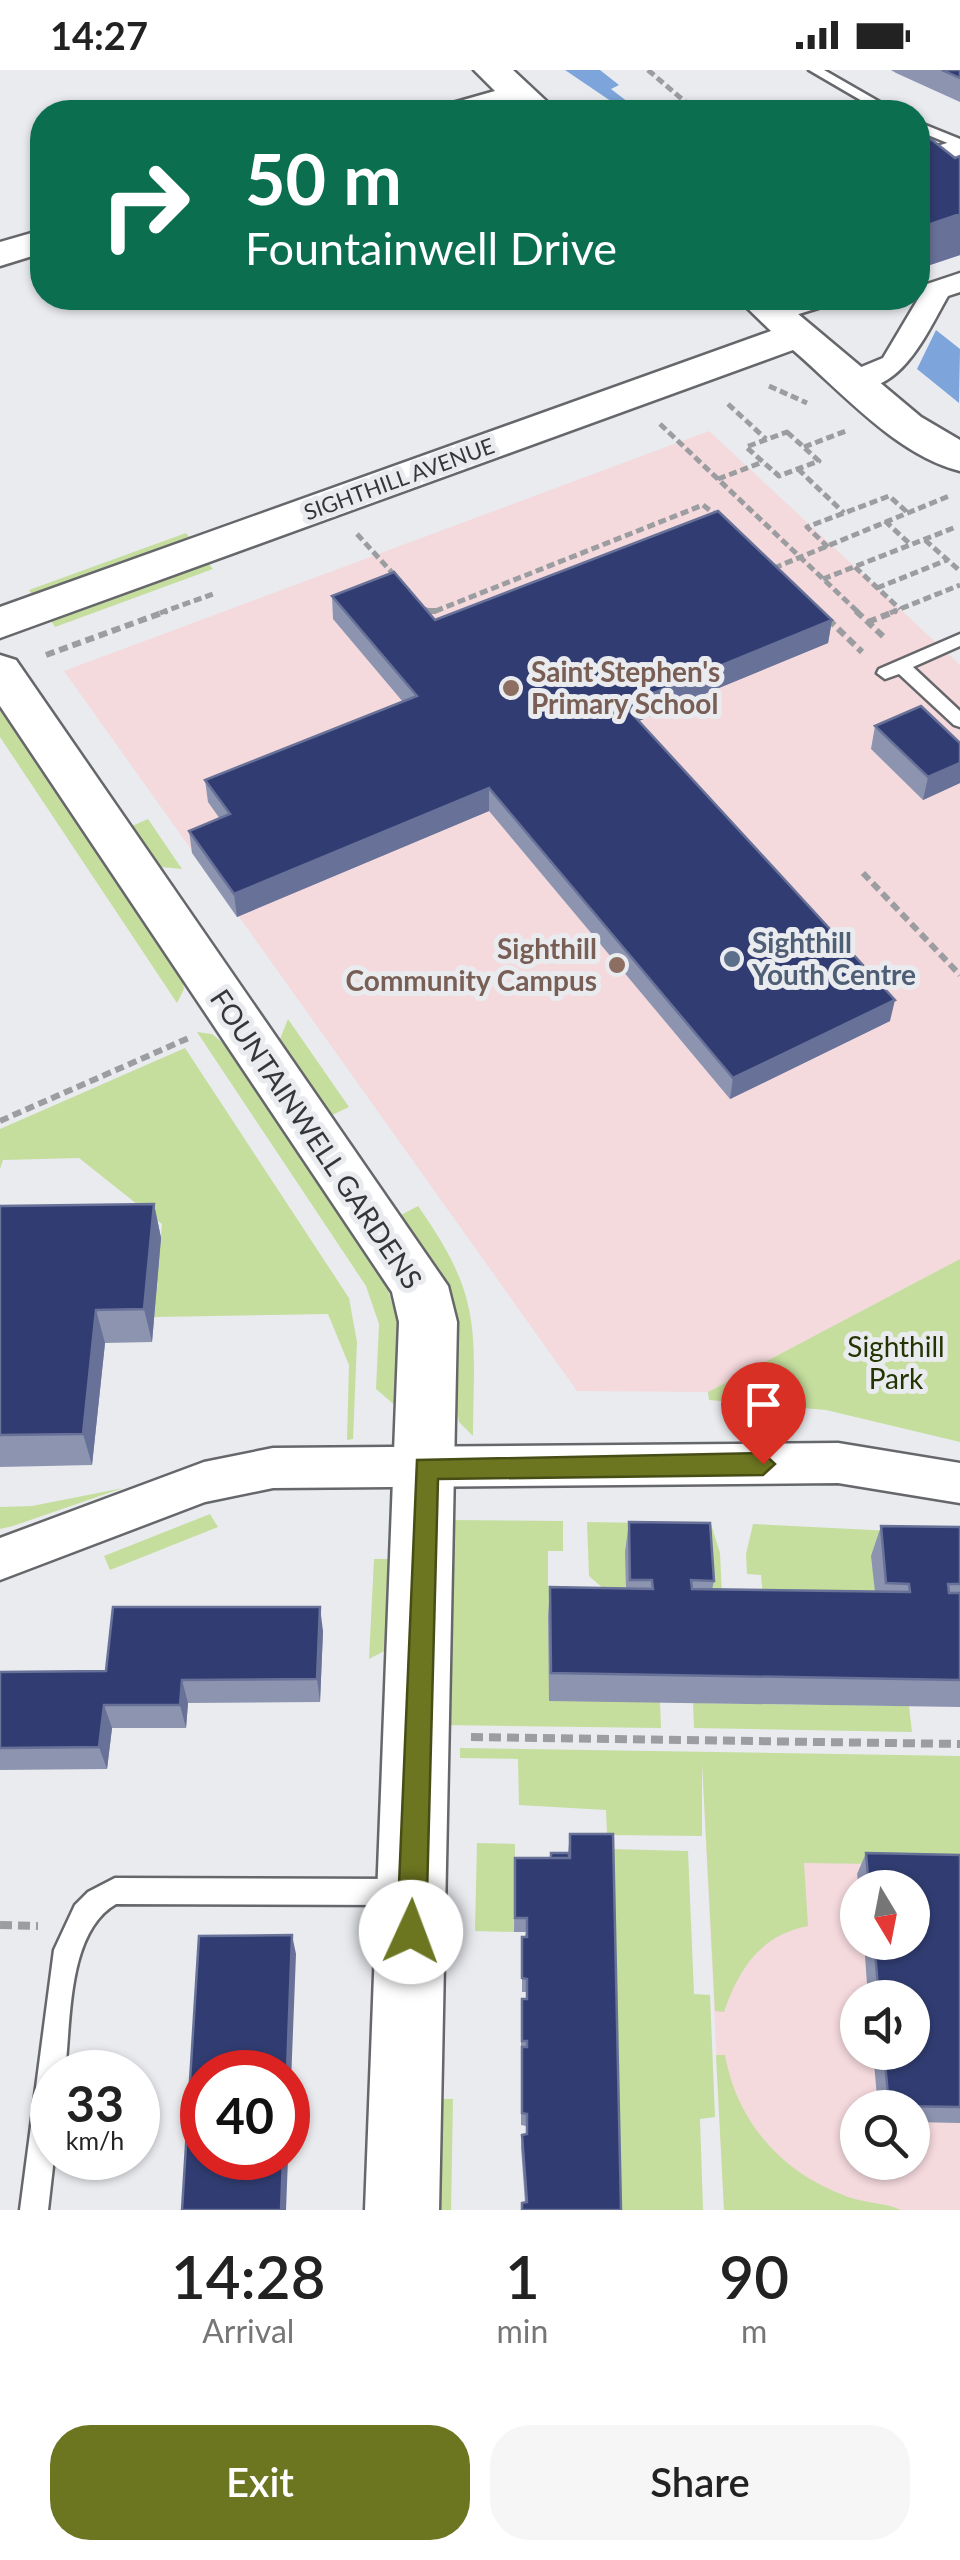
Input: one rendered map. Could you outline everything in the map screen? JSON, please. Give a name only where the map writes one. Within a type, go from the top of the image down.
[{"type":"street","points":[[492,70],[526,100]]},
{"type":"street","points":[[930,157],[960,146]]},
{"type":"street","points":[[0,254],[30,245]]},
{"type":"street","points":[[853,382],[894,364],[925,310]]},
{"type":"street","points":[[776,315],[906,426],[960,458]]},
{"type":"street","name":"SIGHTHILL AVENUE","points":[[0,623],[630,396],[776,315]]},
{"type":"street","name":"FOUNTAINWELL GARDENS","points":[[0,671],[418,1286],[428,1322],[402,2210]]},
{"type":"street","points":[[0,1559],[237,1473],[272,1468],[838,1463],[960,1483]]},
{"type":"lane","points":[[815,70],[869,100]]},
{"type":"lane","points":[[930,132],[960,146]]},
{"type":"lane","points":[[960,640],[899,667],[960,721]]},
{"type":"lane","points":[[34,2210],[67,1950],[75,1927],[98,1897],[115,1891],[412,1892]]},
{"type":"path","points":[[648,70],[682,100]]},
{"type":"path","points":[[630,396],[868,622],[899,667]]},
{"type":"path","points":[[728,404],[766,440]]},
{"type":"path","points":[[804,447],[862,425]]},
{"type":"path","points":[[787,432],[819,461],[779,476],[746,446],[766,440],[787,432]]},
{"type":"path","points":[[718,479],[763,462]]},
{"type":"path","points":[[798,469],[845,513]]},
{"type":"path","points":[[774,568],[960,492]]},
{"type":"path","points":[[828,547],[807,527],[889,496],[907,512]]},
{"type":"path","points":[[330,504],[400,582]]},
{"type":"path","points":[[413,596],[426,611],[433,612],[703,505],[734,531]]},
{"type":"path","points":[[884,521],[911,545]]},
{"type":"path","points":[[823,579],[956,528]]},
{"type":"path","points":[[344,546],[362,539]]},
{"type":"path","points":[[925,540],[960,572]]},
{"type":"path","points":[[760,556],[788,581]]},
{"type":"path","points":[[877,588],[947,560]]},
{"type":"path","points":[[854,567],[900,609]]},
{"type":"path","points":[[868,622],[960,585]]},
{"type":"path","points":[[0,671],[218,592]]},
{"type":"path","points":[[815,608],[899,667]]},
{"type":"path","points":[[863,873],[960,975]]},
{"type":"path","points":[[0,1121],[237,1018]]},
{"type":"path","points":[[494,1738],[960,1744]]},
{"type":"shaded area","name":"Sighthill Community Campus","points":[[709,431],[960,665],[960,1259],[708,1392],[577,1391],[64,671]]},
{"type":"shaded area","points":[[702,1762],[960,1765],[960,2210],[724,2210]]},
{"type":"green space","points":[[186,533],[190,538],[32,595],[29,590]]},
{"type":"green space","points":[[209,564],[213,569],[55,627],[51,621]]},
{"type":"green space","points":[[0,708],[182,977],[184,989],[177,1003],[0,737]]},
{"type":"green space","points":[[148,819],[182,869],[161,867],[132,826]]},
{"type":"green space","points":[[288,1019],[349,1107],[332,1115],[280,1039]]},
{"type":"green space","points":[[197,1032],[212,1034],[229,1048],[385,1280],[399,1327],[397,1407],[376,1389],[379,1324],[366,1286]]},
{"type":"green space","points":[[185,1048],[349,1298],[357,1342],[353,1439],[347,1440],[349,1365],[328,1314],[154,1317],[162,1224],[79,1158],[3,1160],[0,1169],[0,1129]]},
{"type":"green space","points":[[418,1206],[454,1266],[470,1315],[473,1436],[459,1422],[457,1412],[454,1330],[443,1280],[401,1215]]},
{"type":"green space","name":"Sighthill Park","points":[[960,1259],[960,1442],[826,1410],[709,1400],[708,1392]]},
{"type":"green space","points":[[123,1488],[0,1529],[0,1507],[32,1506]]},
{"type":"green space","points":[[210,1514],[218,1527],[110,1570],[104,1556]]},
{"type":"green space","points":[[447,1520],[563,1521],[563,1551],[548,1551],[548,1586],[569,1586],[604,1617],[660,1702],[661,1728],[442,1725]]},
{"type":"green space","points":[[587,1522],[711,1524],[720,1553],[722,1595],[627,1609],[589,1576]]},
{"type":"green space","points":[[753,1524],[912,1532],[960,1579],[960,1613],[872,1556],[877,1611],[764,1610],[761,1575],[747,1574],[746,1554]]},
{"type":"green space","points":[[374,1559],[397,1559],[394,1646],[369,1659]]},
{"type":"green space","points":[[693,1703],[909,1706],[912,1732],[694,1728]]},
{"type":"green space","points":[[460,1748],[960,1756],[960,1855],[952,1865],[804,1863],[808,1926],[777,1937],[754,1956],[737,1981],[724,2012],[715,2011],[702,1762],[702,1836],[607,1835],[606,1810],[519,1805],[518,1759],[460,1758]]},
{"type":"green space","points":[[477,1843],[515,1844],[514,1932],[475,1931]]},
{"type":"green space","points":[[611,1849],[688,1851],[694,1994],[710,1995],[715,2117],[700,2119],[703,2210],[619,2210]]},
{"type":"green space","points":[[716,2055],[725,2055],[740,2103],[752,2124],[784,2160],[825,2187],[901,2210],[724,2210]]},
{"type":"green space","points":[[433,2099],[453,2099],[451,2210],[430,2210]]},
{"type":"water","points":[[565,70],[600,70],[619,85],[611,89],[625,100],[609,100]]},
{"type":"water","points":[[936,330],[960,349],[959,403],[917,369]]},
{"type":"building","points":[[942,70],[960,70],[960,78]]},
{"type":"building","points":[[930,138],[955,158],[960,156],[960,214],[930,224]]},
{"type":"building","points":[[718,511],[832,620],[624,705],[895,1000],[733,1078],[489,788],[234,894],[189,831],[230,814],[205,780],[417,696],[332,596],[394,572],[435,620]]},
{"type":"building","points":[[921,706],[960,743],[960,763],[928,777],[875,726]]},
{"type":"building","points":[[154,1204],[144,1309],[96,1310],[83,1434],[0,1435],[0,1206]]},
{"type":"building","points":[[629,1522],[710,1523],[714,1581],[691,1580],[692,1589],[910,1592],[909,1584],[886,1583],[881,1526],[960,1527],[960,1584],[948,1584],[949,1593],[960,1593],[960,1680],[551,1673],[550,1587],[653,1589],[652,1580],[630,1580]]},
{"type":"building","points":[[113,1607],[320,1607],[317,1679],[182,1680],[180,1705],[104,1705],[99,1747],[0,1748],[0,1672],[106,1671]]},
{"type":"building","points":[[570,1834],[613,1834],[621,2210],[522,2210],[522,2203],[527,2202],[522,2047],[527,2047],[527,2041],[522,2041],[522,1999],[527,1999],[527,1979],[522,1978],[522,1937],[527,1937],[527,1918],[515,1918],[515,1858],[570,1858]]},
{"type":"building","points":[[551,1853],[569,1853],[569,1858],[551,1858]]},
{"type":"building","points":[[866,1853],[960,1855],[960,2107],[930,2107],[930,2090],[888,2090],[886,2070],[930,2070],[930,1980],[877,1980],[876,1960],[930,1960],[930,1870],[867,1870]]},
{"type":"building","points":[[292,1935],[288,2050],[192,2050],[199,1936]]},
{"type":"building","points":[[184,2180],[282,2180],[281,2210],[182,2210]]},
{"type":"place","name":"Saint Stephen's Primary School","points":[[511,688]]},
{"type":"place","name":"Sighthill Youth Centre","points":[[732,959]]},
{"type":"place","name":"Sighthill Community Campus","points":[[617,965]]},
{"type":"route","points":[[411,1932],[426,1468],[763,1464]]}]
